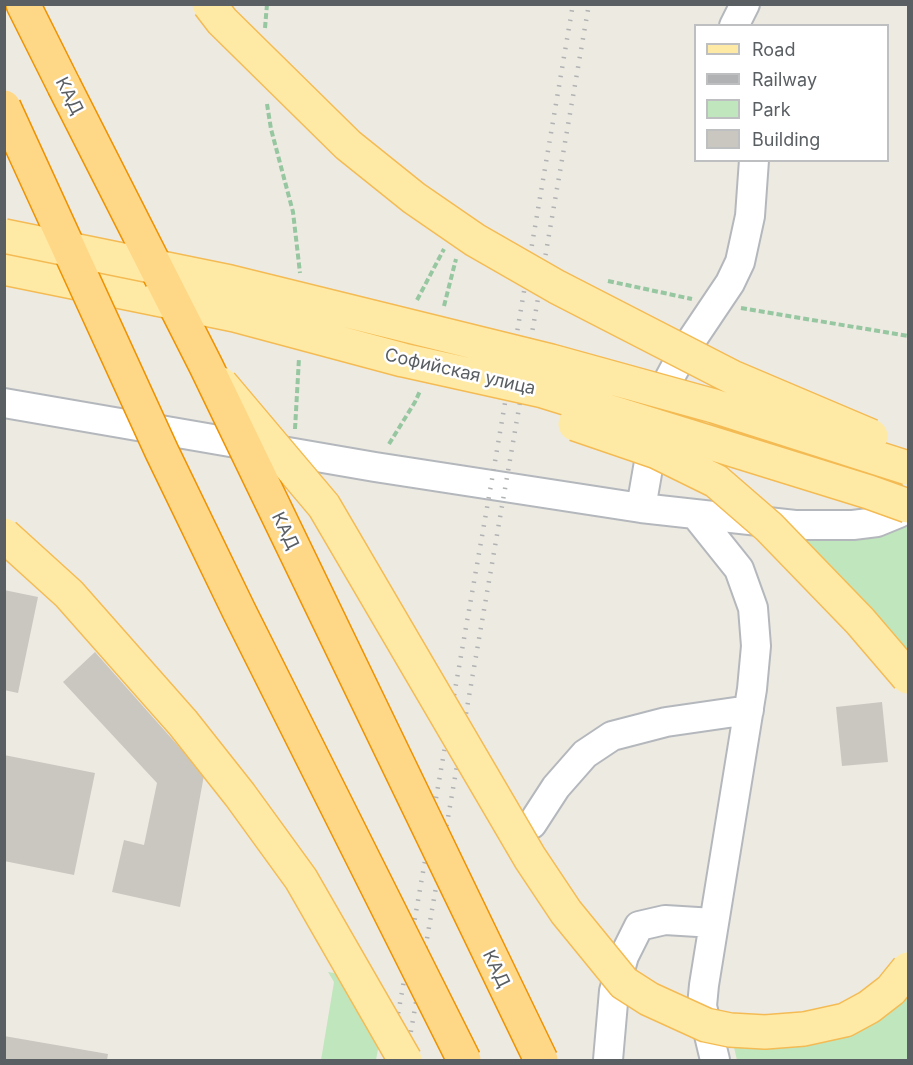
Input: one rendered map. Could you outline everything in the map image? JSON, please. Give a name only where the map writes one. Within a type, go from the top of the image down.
[{"type":"highway","name":"КАД","points":[[23,4],[206,366],[541,1060]]},
{"type":"highway","points":[[4,107],[167,463],[464,1060]]},
{"type":"main road","points":[[208,4],[222,21],[348,145],[414,198],[475,240],[556,287],[732,377],[909,452]]},
{"type":"main road","name":"Софийская улица","points":[[4,236],[230,282],[551,362],[714,406],[909,468]]},
{"type":"main road","name":"Софийская улица","points":[[4,268],[235,315],[403,360],[543,391],[909,505]]},
{"type":"main road","points":[[403,360],[477,393],[657,452],[716,481],[769,527],[860,621],[909,677]]},
{"type":"main road","points":[[206,366],[324,506],[530,858],[566,912],[624,983],[649,999],[706,1025],[730,1030],[765,1032],[804,1029],[845,1020],[869,1007],[891,990],[909,969]]},
{"type":"main road","points":[[4,535],[69,594],[183,723],[240,795],[301,879],[405,1060]]},
{"type":"street","points":[[735,24],[745,4]]},
{"type":"street","points":[[641,508],[668,381],[740,262],[750,216],[754,162]]},
{"type":"street","points":[[4,403],[293,454],[641,508],[795,525],[853,525],[877,522],[898,513],[909,505]]},
{"type":"street","points":[[695,514],[739,570],[753,608],[756,646],[749,710],[702,1006],[715,1060]]},
{"type":"street","points":[[532,824],[556,787],[585,753],[612,736],[666,722],[749,710]]},
{"type":"street","points":[[608,1060],[614,991],[624,956],[639,926],[664,920],[714,923]]},
{"type":"path","points":[[265,36],[267,4]]},
{"type":"path","points":[[267,100],[271,129],[293,212],[301,284]]},
{"type":"path","points":[[454,308],[443,306],[456,256]]},
{"type":"path","points":[[605,280],[715,304]]},
{"type":"path","points":[[745,309],[909,336]]},
{"type":"path","points":[[293,454],[300,350]]},
{"type":"green space","points":[[908,519],[908,655],[799,537]]},
{"type":"green space","points":[[328,972],[372,979],[384,1017],[376,1060],[321,1060],[334,982]]},
{"type":"green space","points":[[908,985],[908,1060],[737,1060],[732,1039]]},
{"type":"building","points":[[4,590],[38,597],[18,693],[4,690]]},
{"type":"building","points":[[95,652],[204,775],[180,907],[112,892],[124,840],[144,845],[157,783],[63,682]]},
{"type":"building","points":[[882,702],[888,762],[842,766],[836,707]]},
{"type":"building","points":[[4,755],[95,773],[74,875],[4,861]]},
{"type":"building","points":[[4,1036],[108,1054],[107,1060],[4,1060]]},
{"type":"railway","points":[[390,1060],[573,4]]},
{"type":"railway","points":[[406,1060],[589,4]]}]
